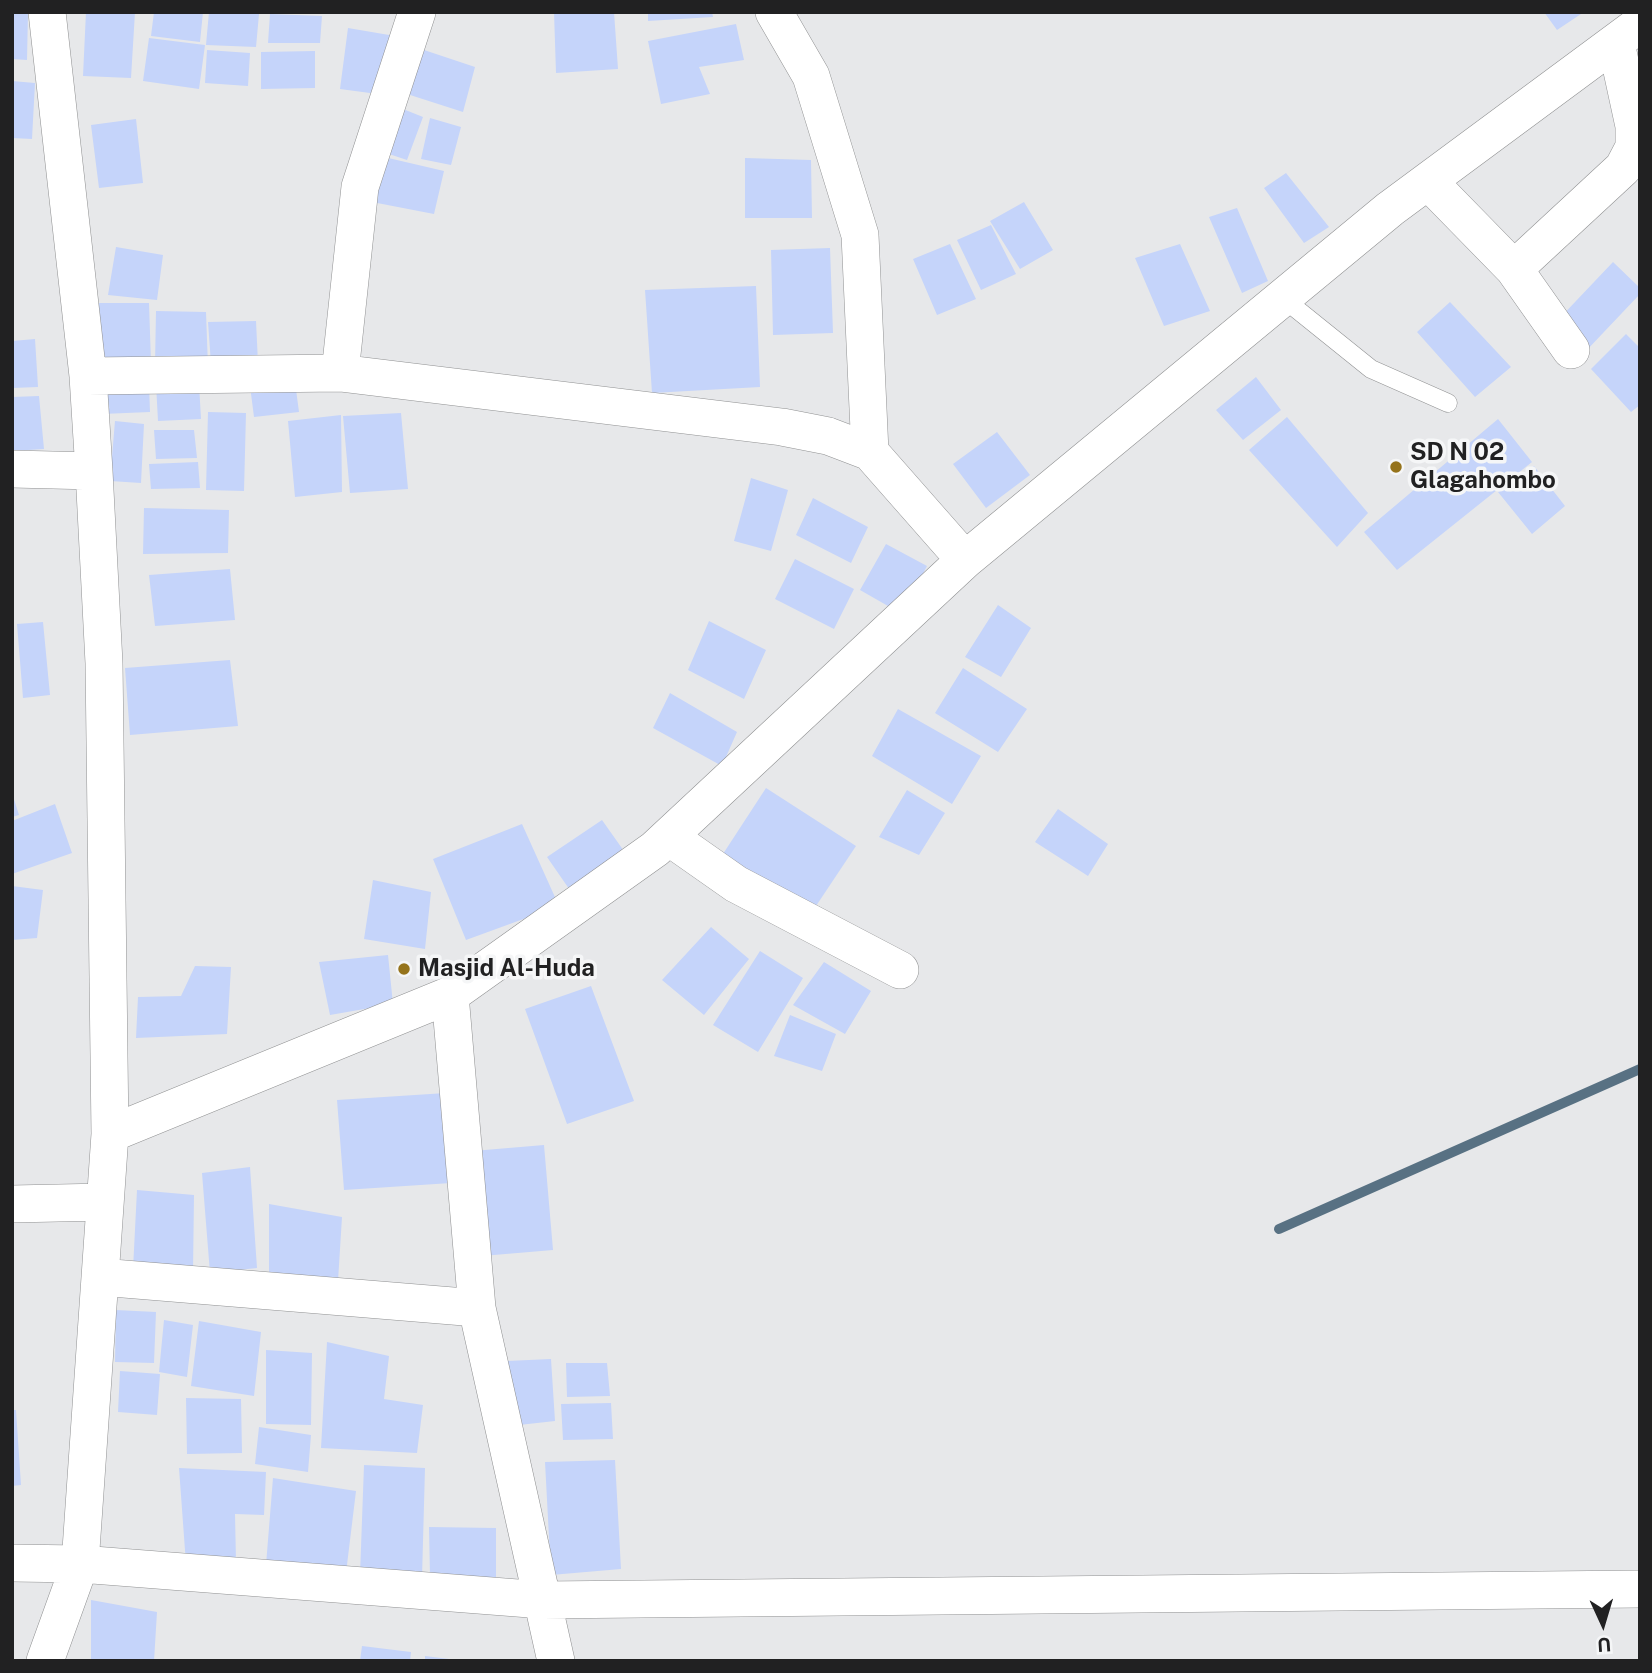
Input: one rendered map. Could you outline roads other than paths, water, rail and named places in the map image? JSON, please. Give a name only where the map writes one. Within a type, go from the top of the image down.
[{"type":"street","points":[[45,1661],[80,1564],[110,1134],[104,663],[88,376],[47,12]]},
{"type":"street","points":[[340,373],[360,187],[417,12]]},
{"type":"street","points":[[774,12],[811,76],[860,235],[870,452]]},
{"type":"street","points":[[110,1134],[450,995],[669,837],[965,560],[1428,181],[1628,33]]},
{"type":"street","points":[[1514,269],[1623,167],[1634,147],[1628,33]]},
{"type":"street","points":[[1428,181],[1514,269],[1572,350]]},
{"type":"street","points":[[88,376],[340,373],[782,427],[828,436],[870,452],[965,560]]},
{"type":"street","points":[[12,469],[93,471]]},
{"type":"street","points":[[669,837],[736,884],[900,970]]},
{"type":"street","points":[[450,995],[477,1308],[556,1661]]},
{"type":"street","points":[[12,1204],[105,1202]]},
{"type":"street","points":[[100,1277],[477,1308]]},
{"type":"street","points":[[12,1563],[80,1564],[543,1600],[1640,1588]]},
{"type":"lane","points":[[1284,299],[1371,369],[1448,403]]},
{"type":"waterway","points":[[1279,1229],[1640,1069]]},
{"type":"place","name":"SD N 02 Glagahombo","points":[[1396,467]]},
{"type":"place","name":"Masjid Al-Huda","points":[[404,969]]}]
